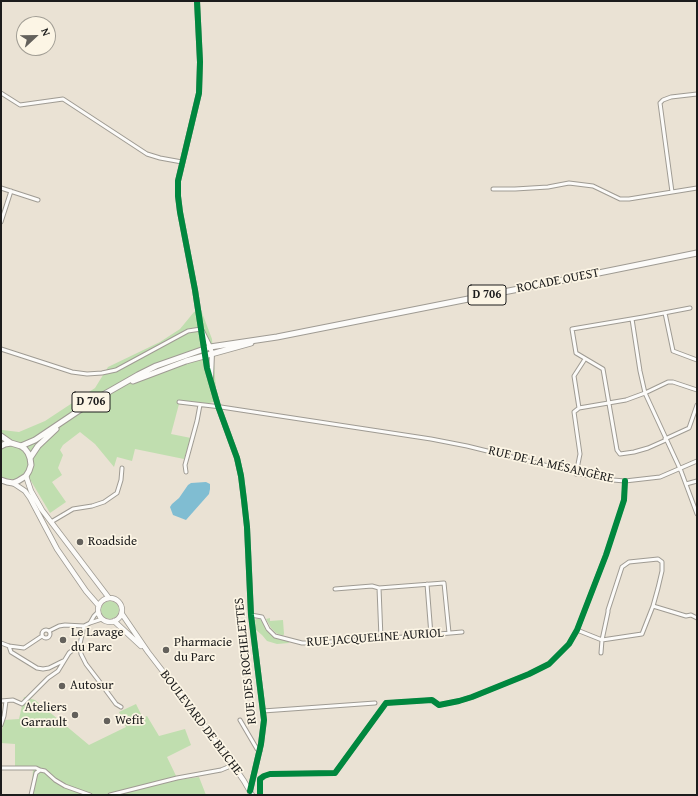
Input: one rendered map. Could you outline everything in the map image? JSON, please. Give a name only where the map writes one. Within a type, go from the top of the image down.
[{"type":"main road","name":"ROCADE OUEST","points":[[203,350],[212,353],[277,337],[697,253]]},
{"type":"main road","name":"ROCADE OUEST","points":[[21,446],[35,440],[96,399],[156,366],[203,350],[210,346],[277,337]]},
{"type":"main road","name":"ROCADE OUEST","points":[[30,458],[38,446],[65,421]]},
{"type":"main road","points":[[1,436],[11,443],[25,449],[30,458],[31,465],[26,476],[18,482],[13,483]]},
{"type":"main road","points":[[1,446],[11,443]]},
{"type":"main road","points":[[26,476],[33,496],[109,598]]},
{"type":"main road","points":[[1,480],[13,483],[25,491],[57,549],[99,606]]},
{"type":"main road","points":[[109,598],[113,598],[119,602],[122,608],[122,614],[118,620],[108,622],[102,619],[98,612],[99,606],[103,601],[109,598]]},
{"type":"main road","name":"BOULEVARD DE BLICHE","points":[[122,614],[148,652],[233,765],[251,793]]},
{"type":"main road","name":"BOULEVARD DE BLICHE","points":[[114,621],[148,652]]},
{"type":"street","name":"RUE DES ROCHELETTES","points":[[197,1],[200,62],[199,93],[178,181],[178,196],[195,290],[203,350],[210,382],[237,458],[241,476],[246,527],[251,615],[264,728],[251,793]]},
{"type":"street","points":[[1,93],[20,105],[63,99],[147,154],[182,162]]},
{"type":"street","points":[[672,192],[660,103],[671,97],[697,94]]},
{"type":"street","points":[[493,189],[548,187],[569,183],[593,186],[620,199],[629,199],[697,188]]},
{"type":"street","points":[[1,188],[38,200]]},
{"type":"street","points":[[1,222],[11,191]]},
{"type":"street","points":[[690,308],[572,329],[576,353],[603,369],[617,450],[620,454],[648,448],[689,428],[697,405]]},
{"type":"street","points":[[665,313],[673,351],[697,360]]},
{"type":"street","points":[[632,319],[645,393],[680,469],[697,514]]},
{"type":"street","points":[[1,349],[72,372],[88,374],[102,373],[116,370],[188,332],[201,329],[212,353],[210,382]]},
{"type":"street","points":[[580,408],[574,376],[586,359]]},
{"type":"street","points":[[576,474],[580,454],[574,412],[580,408],[626,400],[668,382],[697,390]]},
{"type":"street","name":"RUE DE LA MÉSANGÈRE","points":[[179,402],[218,406],[402,434],[467,446],[600,479],[624,481],[660,478],[697,461]]},
{"type":"street","points":[[186,472],[185,465],[200,405]]},
{"type":"street","points":[[51,522],[73,509],[92,506],[104,502],[118,493],[122,468]]},
{"type":"street","points":[[260,795],[260,779],[270,774],[335,773],[386,703],[432,700],[439,705],[459,701],[529,674],[549,664],[569,644],[577,630],[606,555],[624,500],[624,481]]},
{"type":"street","points":[[686,484],[697,481]]},
{"type":"street","points":[[577,630],[602,640],[642,634],[653,606],[662,571],[662,562],[658,559],[629,562],[622,567],[608,610],[602,640],[601,653]]},
{"type":"street","points":[[335,589],[372,586],[379,588],[444,583],[448,633]]},
{"type":"street","points":[[427,584],[431,635]]},
{"type":"street","points":[[379,588],[381,638]]},
{"type":"street","points":[[653,606],[697,618]]},
{"type":"street","points":[[90,623],[98,612]]},
{"type":"street","name":"RUE JACQUELINE AURIOL","points":[[251,615],[262,616],[268,629],[275,636],[302,643],[462,632]]},
{"type":"street","points":[[1,643],[9,646],[24,648],[42,636],[43,630],[49,631],[58,626],[65,625],[84,626],[102,619]]},
{"type":"street","points":[[84,626],[80,644],[81,654],[86,664],[116,704],[121,707]]},
{"type":"street","points":[[42,636],[44,638],[48,638],[50,635],[49,631]]},
{"type":"street","points":[[1,701],[13,700],[22,704],[48,678],[58,671],[69,653],[80,644]]},
{"type":"street","points":[[9,646],[11,652],[37,668],[50,668],[63,661]]},
{"type":"street","points":[[1,725],[6,701]]},
{"type":"street","points":[[263,711],[375,703]]},
{"type":"street","points":[[240,720],[257,750],[260,751]]},
{"type":"street","points":[[110,795],[176,778],[220,770],[233,765]]},
{"type":"street","points":[[1,768],[36,768],[45,771],[65,786],[90,795]]},
{"type":"street","points":[[31,795],[36,773],[40,770]]},
{"type":"green space","points":[[201,310],[212,339],[217,401],[198,406],[179,404],[171,434],[191,438],[184,459],[135,449],[132,461],[117,457],[114,467],[95,444],[80,432],[63,445],[60,450],[63,455],[58,468],[62,475],[52,482],[66,502],[50,513],[31,481],[1,478],[1,428],[2,430],[19,432],[45,421],[95,388],[108,367],[160,342],[180,329],[194,312]]},
{"type":"green space","points":[[110,601],[116,604],[119,610],[116,616],[110,619],[104,616],[101,610],[104,604]]},
{"type":"green space","points":[[270,618],[270,621],[283,620],[283,636],[276,633],[271,628],[266,619]]},
{"type":"green space","points":[[256,619],[262,620],[267,630],[274,637],[288,641],[289,643],[277,644],[267,641],[256,630]]},
{"type":"green space","points":[[24,697],[35,700],[89,745],[126,727],[119,712],[136,704],[143,718],[147,716],[159,736],[185,729],[191,745],[167,757],[178,780],[199,777],[206,795],[31,795],[33,770],[15,770],[15,744],[1,743],[4,720],[19,719]]},
{"type":"water","points":[[206,482],[210,484],[209,494],[186,520],[173,515],[170,507],[179,498],[188,485],[191,483]]},
{"type":"cycle path","points":[[197,1],[200,62],[199,93],[178,181],[178,196],[207,368],[218,406],[237,458],[244,500],[247,527],[251,615],[264,720],[261,744],[250,791]]},
{"type":"cycle path","points":[[260,795],[260,779],[270,774],[335,773],[386,703],[432,700],[439,705],[459,701],[529,674],[549,664],[569,644],[577,630],[606,555],[624,500],[625,481]]},
{"type":"place","name":"Roadside","points":[[80,542]]},
{"type":"place","name":"Le Lavage du Parc","points":[[63,640]]},
{"type":"place","name":"Pharmacie du Parc","points":[[166,650]]},
{"type":"place","name":"Autosur","points":[[62,686]]},
{"type":"place","name":"Ateliers Garrault","points":[[75,715]]},
{"type":"place","name":"Wefit","points":[[107,721]]}]
